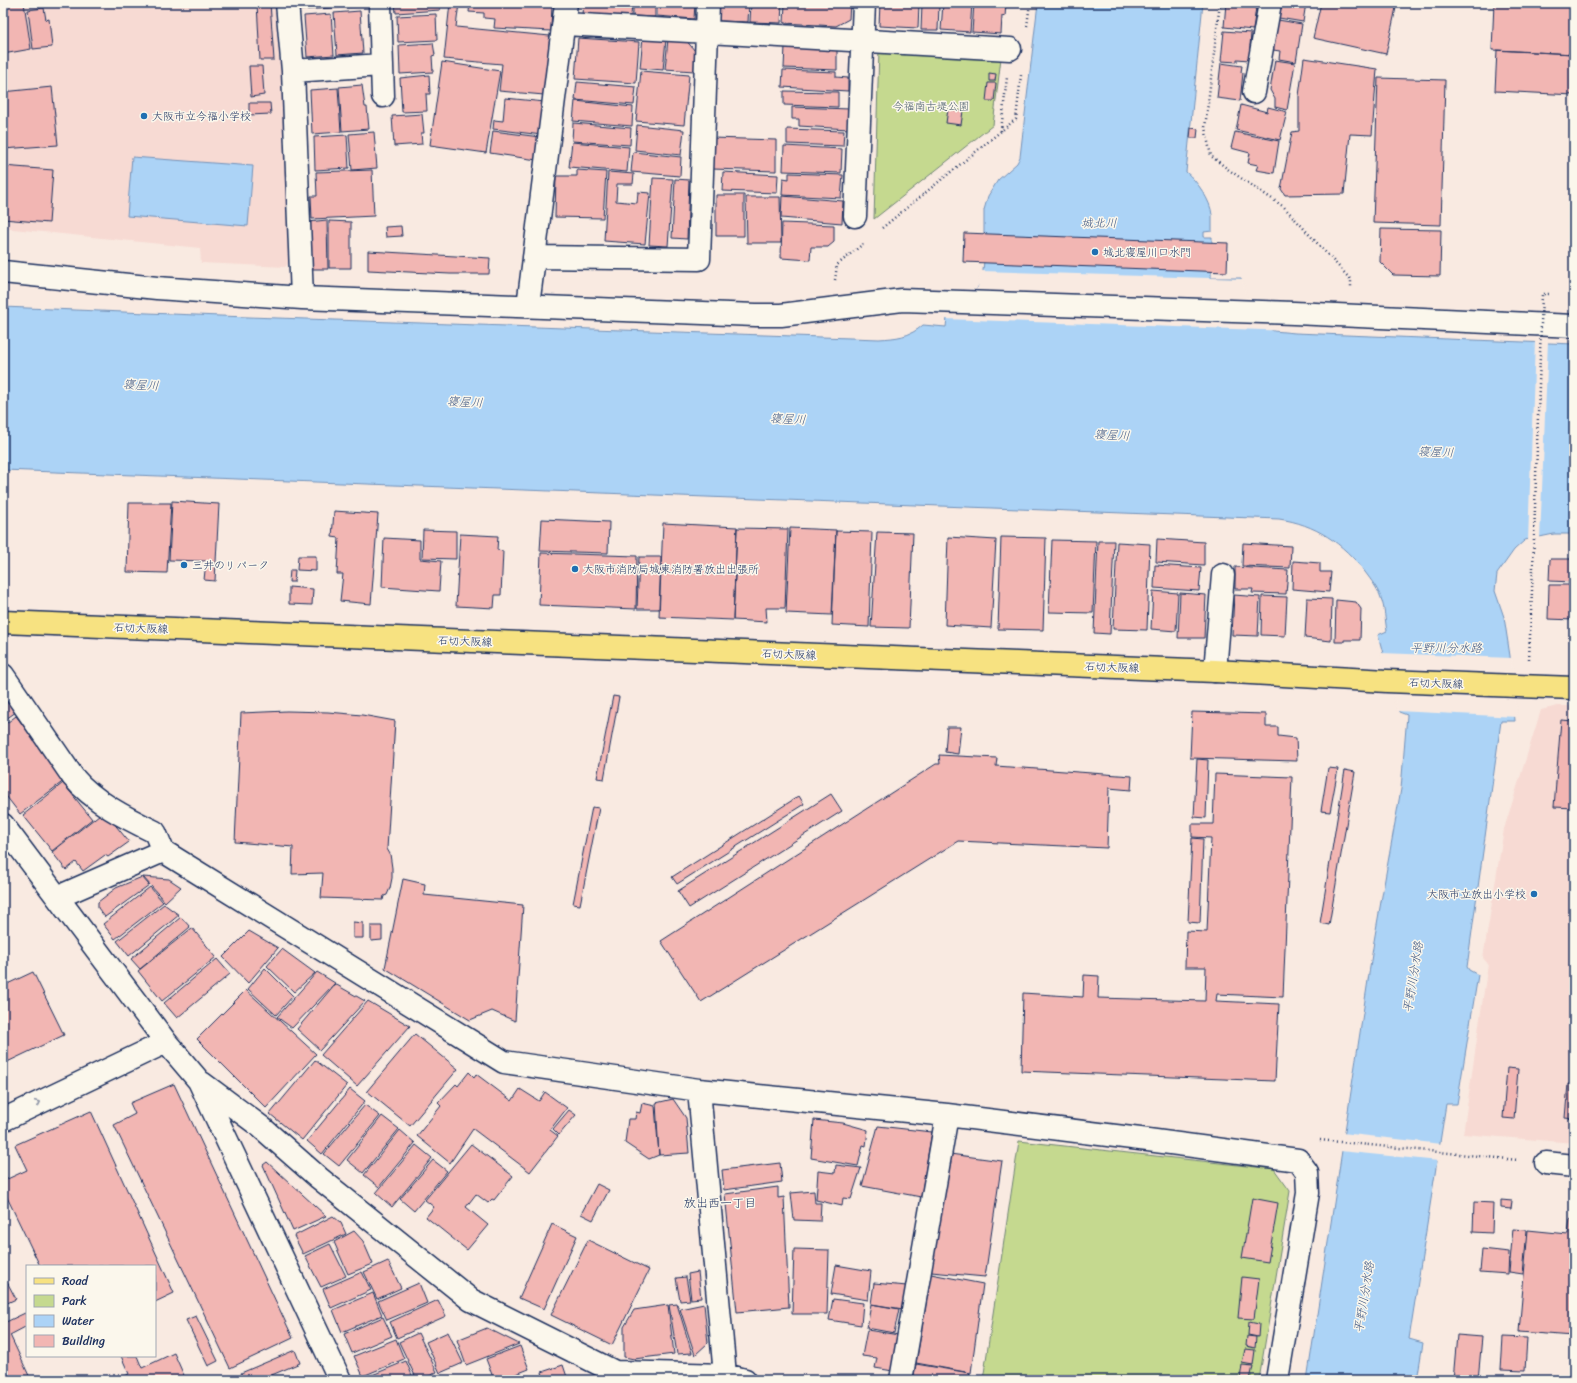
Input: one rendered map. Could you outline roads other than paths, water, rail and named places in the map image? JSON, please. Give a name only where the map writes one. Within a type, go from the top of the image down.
[{"type":"main road","name":"石切大阪線","points":[[3,622],[1215,671],[1387,681],[1574,688]]},
{"type":"street","points":[[288,3],[293,71],[302,298]]},
{"type":"street","points":[[528,306],[565,24],[566,3]]},
{"type":"street","points":[[534,257],[699,259],[708,3]]},
{"type":"street","points":[[855,216],[864,3]]},
{"type":"street","points":[[1254,92],[1270,3]]},
{"type":"street","points":[[380,5],[383,96]]},
{"type":"street","points":[[565,24],[1010,49]]},
{"type":"street","points":[[293,71],[381,66]]},
{"type":"street","points":[[3,272],[157,288],[302,298],[756,315],[781,315],[902,300],[1294,313],[1574,326]]},
{"type":"street","points":[[1215,671],[1223,575]]},
{"type":"street","points":[[3,675],[73,777],[83,789],[129,819],[155,832],[163,851],[504,1062],[699,1090],[947,1115],[1298,1160],[1307,1172],[1308,1193],[1277,1380]]},
{"type":"street","points":[[3,825],[166,1042],[199,1081],[261,1127],[319,1178],[471,1300],[615,1376],[735,1377],[699,1090]]},
{"type":"street","points":[[58,897],[163,851]]},
{"type":"street","points":[[3,1120],[166,1042]]},
{"type":"street","points":[[199,1081],[340,1380]]},
{"type":"street","points":[[901,1380],[947,1115]]},
{"type":"street","points":[[1546,1163],[1574,1166]]},
{"type":"water","points":[[1038,3],[1203,3],[1186,172],[1203,192],[1211,210],[1212,231],[1204,232],[1204,237],[1212,237],[1211,278],[1241,278],[1246,305],[1265,327],[1274,331],[1295,333],[1574,344],[1574,534],[1554,534],[1525,540],[1514,550],[1497,574],[1495,591],[1504,617],[1510,656],[1515,721],[1501,721],[1467,967],[1469,970],[1478,975],[1457,1104],[1446,1104],[1409,1339],[1423,1343],[1417,1380],[1307,1380],[1374,941],[1401,789],[1407,715],[1399,712],[1378,635],[1387,631],[1380,595],[1365,572],[1347,552],[1327,536],[1305,525],[1279,519],[3,470],[3,307],[879,339],[908,334],[923,325],[946,327],[948,308],[971,299],[982,280],[984,261],[984,210],[988,196],[998,180],[1017,163],[1020,157]]},
{"type":"water","points":[[132,157],[253,166],[248,226],[127,216]]},
{"type":"place","name":"大阪市立今福小学校","points":[[144,116]]},
{"type":"place","name":"城北寝屋川口水門","points":[[1095,252]]},
{"type":"place","name":"三井のリパーク","points":[[184,565]]},
{"type":"place","name":"大阪市消防局城東消防署放出出張所","points":[[575,569]]},
{"type":"place","name":"大阪市立放出小学校","points":[[1534,894]]},
{"type":"district","name":"放出西一丁目","points":[[720,1203]]},
{"type":"park label","name":"今福南古堤公園","points":[[931,106]]},
{"type":"water label","name":"城北川","points":[[1099,223]]},
{"type":"water label","name":"寝屋川","points":[[141,385]]},
{"type":"water label","name":"寝屋川","points":[[465,402]]},
{"type":"water label","name":"寝屋川","points":[[788,419]]},
{"type":"water label","name":"寝屋川","points":[[1112,435]]},
{"type":"water label","name":"寝屋川","points":[[1436,452]]},
{"type":"water label","name":"平野川分水路","points":[[1446,648]]},
{"type":"water label","name":"平野川分水路","points":[[1413,977]]},
{"type":"water label","name":"平野川分水路","points":[[1364,1297]]}]
